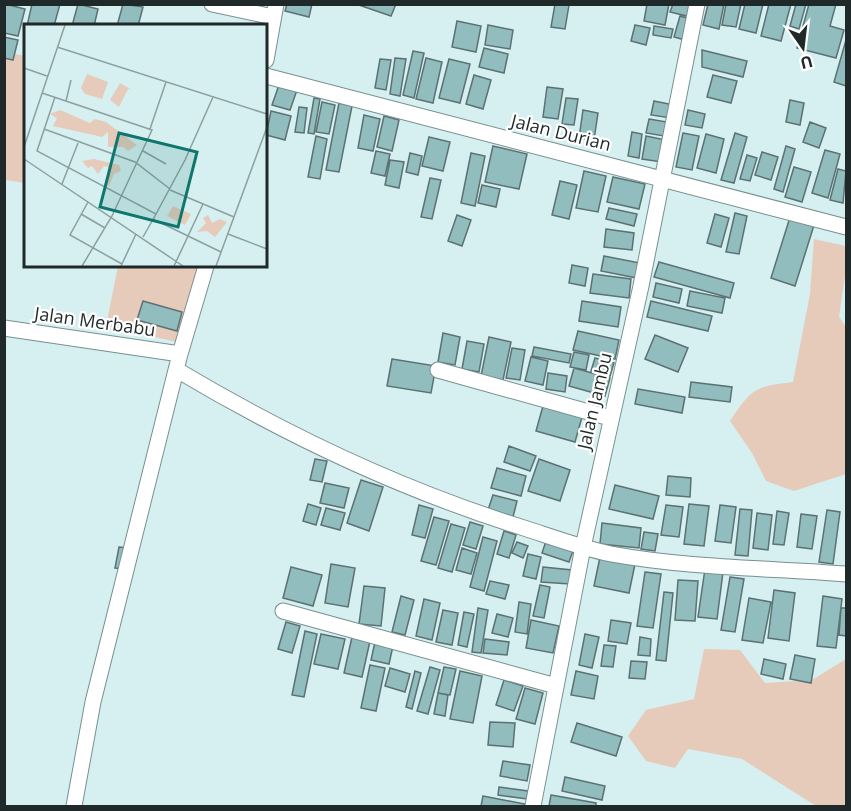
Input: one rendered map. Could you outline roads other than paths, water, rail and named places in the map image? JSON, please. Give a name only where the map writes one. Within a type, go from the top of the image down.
[{"type":"street","points":[[212,4],[275,11],[267,55]]},
{"type":"street","name":"Jalan Jambu","points":[[533,807],[610,418],[641,286],[697,4]]},
{"type":"street","name":"Jalan Durian","points":[[267,76],[846,227]]},
{"type":"street","points":[[74,807],[93,702],[180,354],[206,267]]},
{"type":"street","name":"Jalan Merbabu","points":[[4,328],[180,354]]},
{"type":"street","points":[[177,370],[239,407],[445,503],[584,547],[611,554],[662,560],[846,574]]},
{"type":"street","points":[[438,370],[610,418]]},
{"type":"street","points":[[283,611],[556,687]]}]
